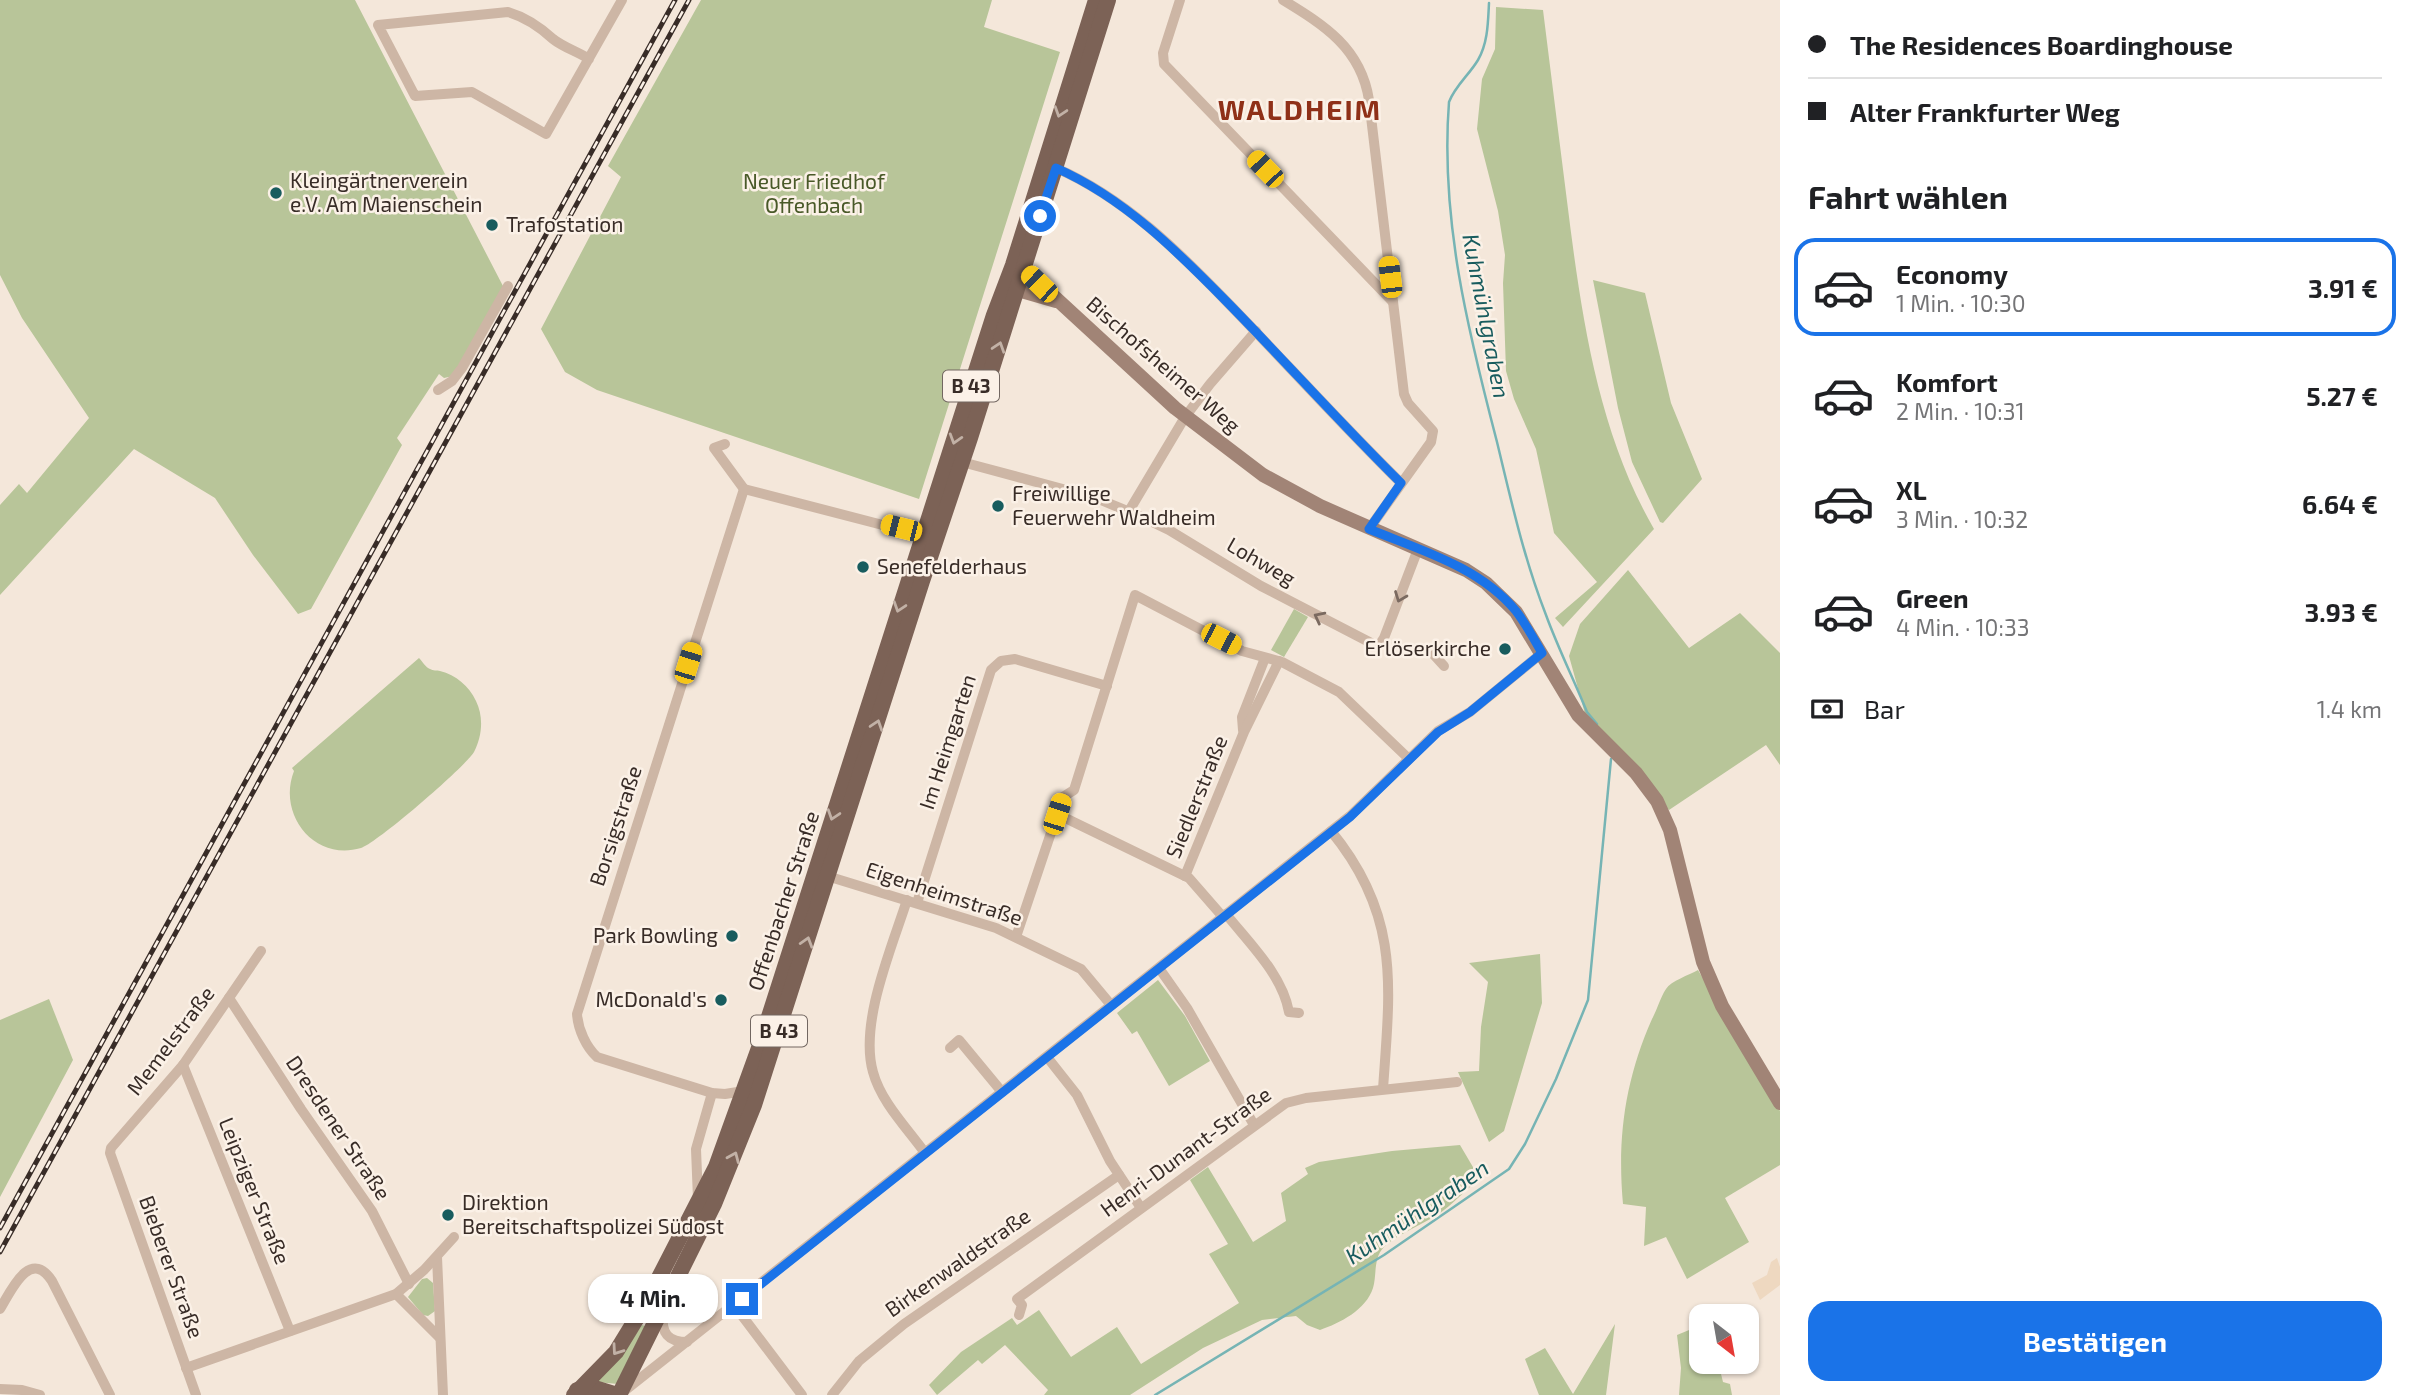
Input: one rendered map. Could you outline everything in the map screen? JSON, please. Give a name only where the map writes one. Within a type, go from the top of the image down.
[{"type":"main road","points":[[1018,267],[1096,0]]},
{"type":"main road","name":"B 43","points":[[939,509],[962,462],[1011,288],[1056,168],[1108,0]]},
{"type":"main road","name":"B 43","points":[[939,509],[998,304],[1011,288]]},
{"type":"main road","name":"Offenbacher Straße","points":[[574,1393],[601,1370],[622,1344],[699,1203],[720,1155],[744,1091],[939,509]]},
{"type":"main road","name":"Offenbacher Straße","points":[[619,1395],[707,1219],[740,1144],[827,876],[929,537]]},
{"type":"main road","points":[[574,1393],[590,1387],[619,1395]]},
{"type":"street","points":[[589,59],[518,15],[508,12],[378,25],[415,96],[472,92],[546,134],[589,59],[622,0]]},
{"type":"street","points":[[1180,0],[1163,53],[1164,64],[1393,302]]},
{"type":"street","points":[[1283,0],[1334,33],[1351,52],[1363,74],[1369,100],[1405,398],[1429,424],[1433,434],[1431,442],[1369,529]]},
{"type":"street","points":[[1056,168],[1106,195],[1132,214],[1190,266],[1401,483]]},
{"type":"street","name":"Bischofsheimer Weg","points":[[1018,267],[1185,417],[1262,475],[1369,529],[1466,570],[1486,583],[1516,612],[1578,715],[1642,780],[1664,813],[1711,985],[1780,1103]]},
{"type":"street","points":[[438,390],[452,381],[462,368],[508,286]]},
{"type":"street","name":"Bischofsheimer Weg","points":[[1011,288],[1057,302]]},
{"type":"street","points":[[1129,511],[1185,417],[1256,331]]},
{"type":"street","points":[[725,444],[714,448],[744,488],[929,537]]},
{"type":"street","name":"Lohweg","points":[[962,462],[1096,498],[1129,511],[1169,530],[1261,586],[1375,645],[1380,644],[1418,550]]},
{"type":"street","name":"Borsigstraße","points":[[744,488],[577,1014],[589,1049],[597,1057],[712,1093],[744,1091]]},
{"type":"street","points":[[1016,937],[1063,797],[1074,790],[1135,595],[1242,651],[1279,661],[1339,692],[1408,758]]},
{"type":"street","points":[[619,1395],[1355,812],[1442,728],[1470,712],[1542,653]]},
{"type":"street","points":[[1434,655],[1444,666]]},
{"type":"street","name":"Siedlerstraße","points":[[1244,732],[1242,717],[1265,658]]},
{"type":"street","name":"Im Heimgarten","points":[[925,1153],[880,1089],[873,1072],[870,1052],[874,1006],[991,670],[1002,661],[1015,659],[1107,686]]},
{"type":"street","name":"Siedlerstraße","points":[[1185,876],[1244,732],[1279,661]]},
{"type":"street","points":[[1057,814],[1194,881],[1275,977],[1289,1012],[1300,1013]]},
{"type":"street","points":[[1331,831],[1352,857],[1363,877],[1376,907],[1384,939],[1389,993],[1383,1089]]},
{"type":"street","name":"Eigenheimstraße","points":[[827,876],[996,928],[1016,937],[1081,969],[1111,1005]]},
{"type":"street","name":"Memelstraße","points":[[110,1153],[111,1148],[183,1065],[261,951]]},
{"type":"street","points":[[1159,968],[1187,1008],[1254,1125]]},
{"type":"street","name":"Dresdener Straße","points":[[229,998],[372,1211],[409,1284]]},
{"type":"street","points":[[950,1048],[959,1040],[1002,1092]]},
{"type":"street","points":[[1047,1057],[1081,1102],[1119,1175],[1141,1208]]},
{"type":"street","name":"Leipziger Straße","points":[[183,1065],[290,1331]]},
{"type":"street","name":"Henri-Dunant-Straße","points":[[1019,1315],[1022,1305],[1017,1299],[1283,1105],[1294,1100],[1457,1082]]},
{"type":"street","points":[[699,1203],[696,1149],[712,1093]]},
{"type":"street","name":"Bieberer Straße","points":[[110,1153],[196,1395]]},
{"type":"street","name":"Birkenwaldstraße","points":[[832,1395],[859,1360],[896,1330],[1119,1175]]},
{"type":"street","points":[[186,1368],[396,1294],[437,1257],[454,1237]]},
{"type":"street","points":[[437,1257],[443,1395]]},
{"type":"street","points":[[0,1309],[23,1274],[34,1269],[43,1271],[52,1281],[110,1395]]},
{"type":"street","points":[[396,1294],[440,1338]]},
{"type":"street","points":[[664,1302],[664,1333],[673,1340],[687,1342]]},
{"type":"street","points":[[734,1306],[802,1395]]},
{"type":"street","points":[[0,1389],[22,1390],[40,1395]]},
{"type":"green space","points":[[0,0],[355,0],[504,288],[453,376],[444,378],[439,374],[397,438],[402,445],[311,609],[298,614],[253,555],[215,498],[134,449],[0,595],[0,505],[19,484],[27,493],[89,418],[22,318],[0,275]]},
{"type":"green space","name":"Neuer Friedhof Offenbach","points":[[701,0],[992,0],[984,27],[1060,52],[919,499],[597,390],[565,372],[541,329],[621,177],[608,166]]},
{"type":"green space","points":[[1496,7],[1543,10],[1578,286],[1594,370],[1618,452],[1654,529],[1563,627],[1555,618],[1597,582],[1554,533],[1536,449],[1514,399],[1506,371],[1503,283],[1505,255],[1498,211],[1477,129],[1482,79],[1495,49]]},
{"type":"green space","points":[[1593,280],[1645,293],[1671,403],[1702,479],[1663,523],[1660,522],[1632,462],[1618,408]]},
{"type":"green space","points":[[1628,570],[1689,648],[1740,613],[1780,653],[1780,765],[1766,745],[1669,810],[1587,721],[1569,656],[1580,624]]},
{"type":"green space","points":[[1294,609],[1308,617],[1284,657],[1271,650]]},
{"type":"green space","points":[[419,658],[432,670],[457,678],[473,696],[479,707],[481,720],[479,740],[474,752],[439,788],[370,843],[361,848],[328,848],[304,831],[295,818],[290,787],[294,771],[292,768]]},
{"type":"green space","points":[[1540,954],[1542,1003],[1504,1131],[1489,1142],[1458,1072],[1479,1071],[1481,1027],[1488,982],[1469,963]]},
{"type":"green space","points":[[1698,970],[1780,1111],[1780,1165],[1725,1198],[1749,1242],[1687,1279],[1666,1237],[1644,1246],[1646,1207],[1623,1204],[1621,1156],[1629,1087],[1652,1019],[1668,986]]},
{"type":"green space","points":[[1158,980],[1185,1016],[1210,1061],[1169,1086],[1137,1031],[1132,1034],[1117,1013]]},
{"type":"green space","points":[[49,999],[73,1060],[0,1197],[0,1020]]},
{"type":"green space","points":[[1460,1145],[1480,1179],[1444,1210],[1384,1247],[1378,1256],[1370,1296],[1351,1315],[1336,1324],[1320,1330],[1307,1325],[1296,1316],[1262,1320],[1203,1348],[1130,1395],[1044,1395],[1048,1390],[1005,1345],[982,1364],[978,1360],[937,1395],[929,1385],[961,1352],[1012,1318],[1017,1325],[1039,1310],[1071,1357],[1117,1327],[1141,1364],[1239,1303],[1209,1254],[1228,1244],[1190,1180],[1208,1167],[1253,1242],[1286,1221],[1281,1193],[1308,1174],[1305,1168],[1319,1162],[1392,1151]]},
{"type":"green space","points":[[427,1278],[433,1283],[435,1311],[428,1316],[423,1315],[408,1297],[422,1279]]},
{"type":"green space","points":[[1615,1324],[1606,1395],[1539,1395],[1525,1359],[1545,1348],[1573,1394]]},
{"type":"green space","points":[[642,1325],[645,1326],[618,1384],[596,1382],[618,1360]]},
{"type":"green space","points":[[1689,1330],[1689,1374],[1721,1374],[1723,1382],[1730,1384],[1732,1395],[1679,1395],[1681,1368],[1677,1335]]},
{"type":"shaded area","points":[[1777,1258],[1780,1285],[1760,1300],[1752,1283],[1767,1275],[1771,1262]]},
{"type":"waterway","name":"Kuhmühlgraben","points":[[1489,3],[1484,47],[1449,102],[1449,188],[1459,274],[1476,358],[1531,572],[1587,712],[1597,724]]},
{"type":"waterway","name":"Kuhmühlgraben","points":[[1155,1395],[1384,1255],[1509,1169],[1525,1144],[1556,1079],[1588,1000],[1611,759]]},
{"type":"railway","points":[[0,1228],[675,0]]},
{"type":"railway","points":[[0,1252],[689,0]]},
{"type":"place","name":"Kleingärtnerverein e.V. Am Maienschein","points":[[276,193]]},
{"type":"place","name":"Trafostation","points":[[492,225]]},
{"type":"place","name":"Freiwillige Feuerwehr Waldheim","points":[[998,506]]},
{"type":"place","name":"Senefelderhaus","points":[[863,567]]},
{"type":"place","name":"Erlöserkirche","points":[[1505,649]]},
{"type":"place","name":"Park Bowling","points":[[732,936]]},
{"type":"place","name":"McDonald's","points":[[721,1000]]},
{"type":"place","name":"Direktion Bereitschaftspolizei Südost","points":[[448,1215]]},
{"type":"district","name":"WALDHEIM","points":[[1300,110]]},
{"type":"route","points":[[742,1299],[1350,817],[1408,758],[1445,726],[1470,712],[1542,653],[1516,612],[1486,583],[1466,570],[1369,529],[1401,483],[1213,287],[1149,228],[1113,200],[1056,168],[1040,216]]}]
